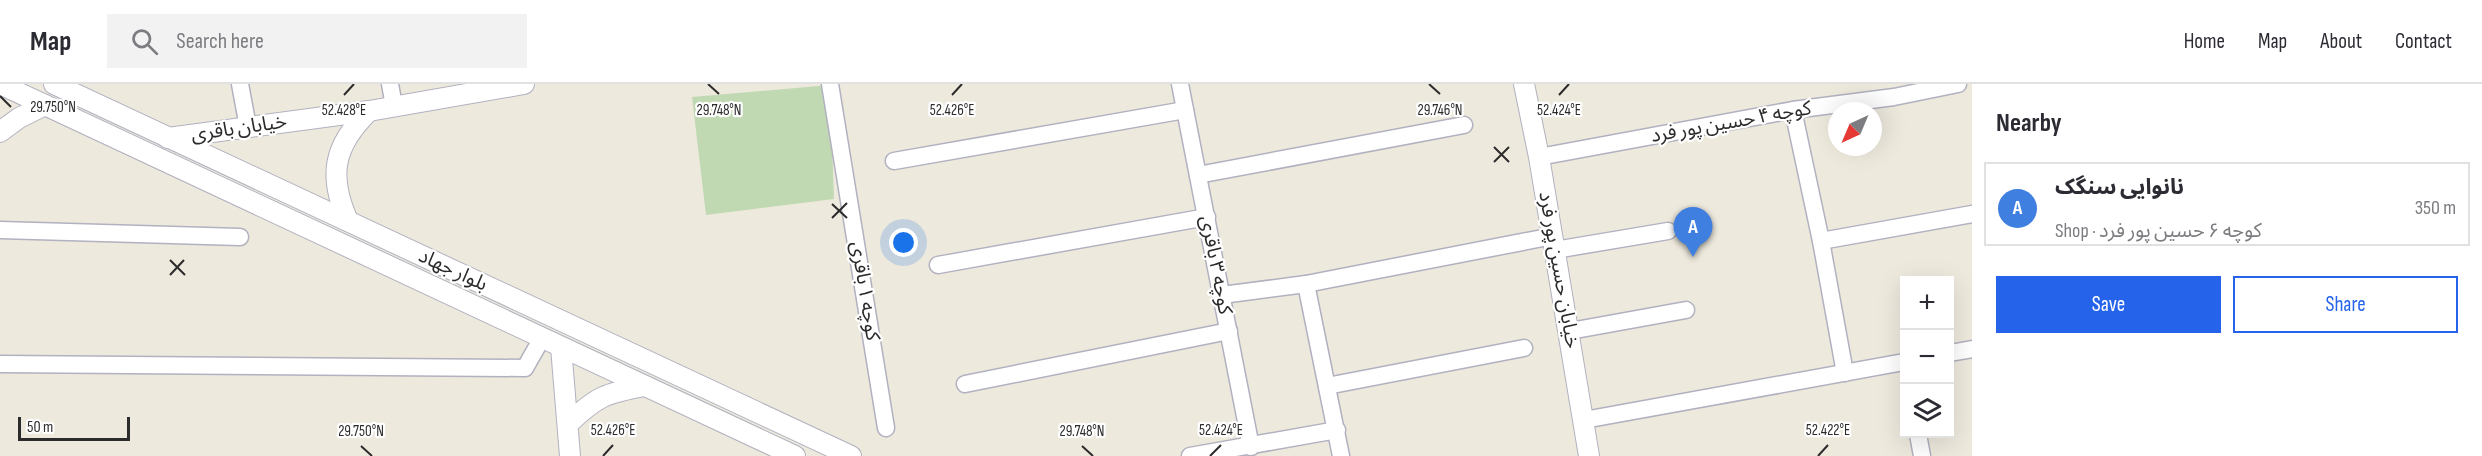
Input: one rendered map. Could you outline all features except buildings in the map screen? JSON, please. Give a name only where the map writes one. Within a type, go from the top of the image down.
[{"type":"street","name":"بلوار جهاد","points":[[0,84],[795,456]]},
{"type":"street","name":"بلوار جهاد","points":[[54,84],[851,456]]},
{"type":"street","points":[[240,84],[248,127]]},
{"type":"street","points":[[390,84],[394,106]]},
{"type":"street","name":"خیابان باقری","points":[[168,138],[369,111],[524,84]]},
{"type":"street","name":"کوچه ۱ باقری","points":[[830,84],[886,428]]},
{"type":"street","name":"کوچه ۳ باقری","points":[[1180,84],[1251,447]]},
{"type":"street","name":"خیابان حسین پور فرد","points":[[1524,84],[1539,157],[1589,456]]},
{"type":"street","name":"کوچه ۴ حسین پور فرد","points":[[1539,157],[1892,91],[1958,84]]},
{"type":"street","points":[[0,132],[19,118],[45,105]]},
{"type":"street","points":[[894,161],[1185,110]]},
{"type":"street","points":[[1793,110],[1821,241],[1845,373]]},
{"type":"street","points":[[348,221],[338,199],[336,182],[339,150],[351,128],[369,111]]},
{"type":"street","points":[[1198,175],[1464,125]]},
{"type":"street","points":[[1821,241],[1972,214]]},
{"type":"street","points":[[938,265],[1207,217]]},
{"type":"street","points":[[0,230],[240,237]]},
{"type":"street","points":[[1222,295],[1306,284],[1554,244],[1668,231]]},
{"type":"street","points":[[1306,284],[1341,456]]},
{"type":"street","points":[[1569,331],[1686,310]]},
{"type":"street","points":[[965,384],[1229,331]]},
{"type":"street","points":[[0,364],[525,368],[542,338]]},
{"type":"street","points":[[561,347],[570,456]]},
{"type":"street","points":[[1327,386],[1524,348]]},
{"type":"street","points":[[1954,352],[1972,349]]},
{"type":"street","points":[[1584,420],[1900,363]]},
{"type":"street","points":[[568,424],[589,404],[610,392],[645,387]]},
{"type":"street","points":[[1190,456],[1337,430]]},
{"type":"street","points":[[1919,438],[1922,456]]},
{"type":"green space","points":[[830,85],[834,199],[706,215],[692,97]]},
{"type":"place","name":"نانوایی سنگک","points":[[1693,257]]}]
